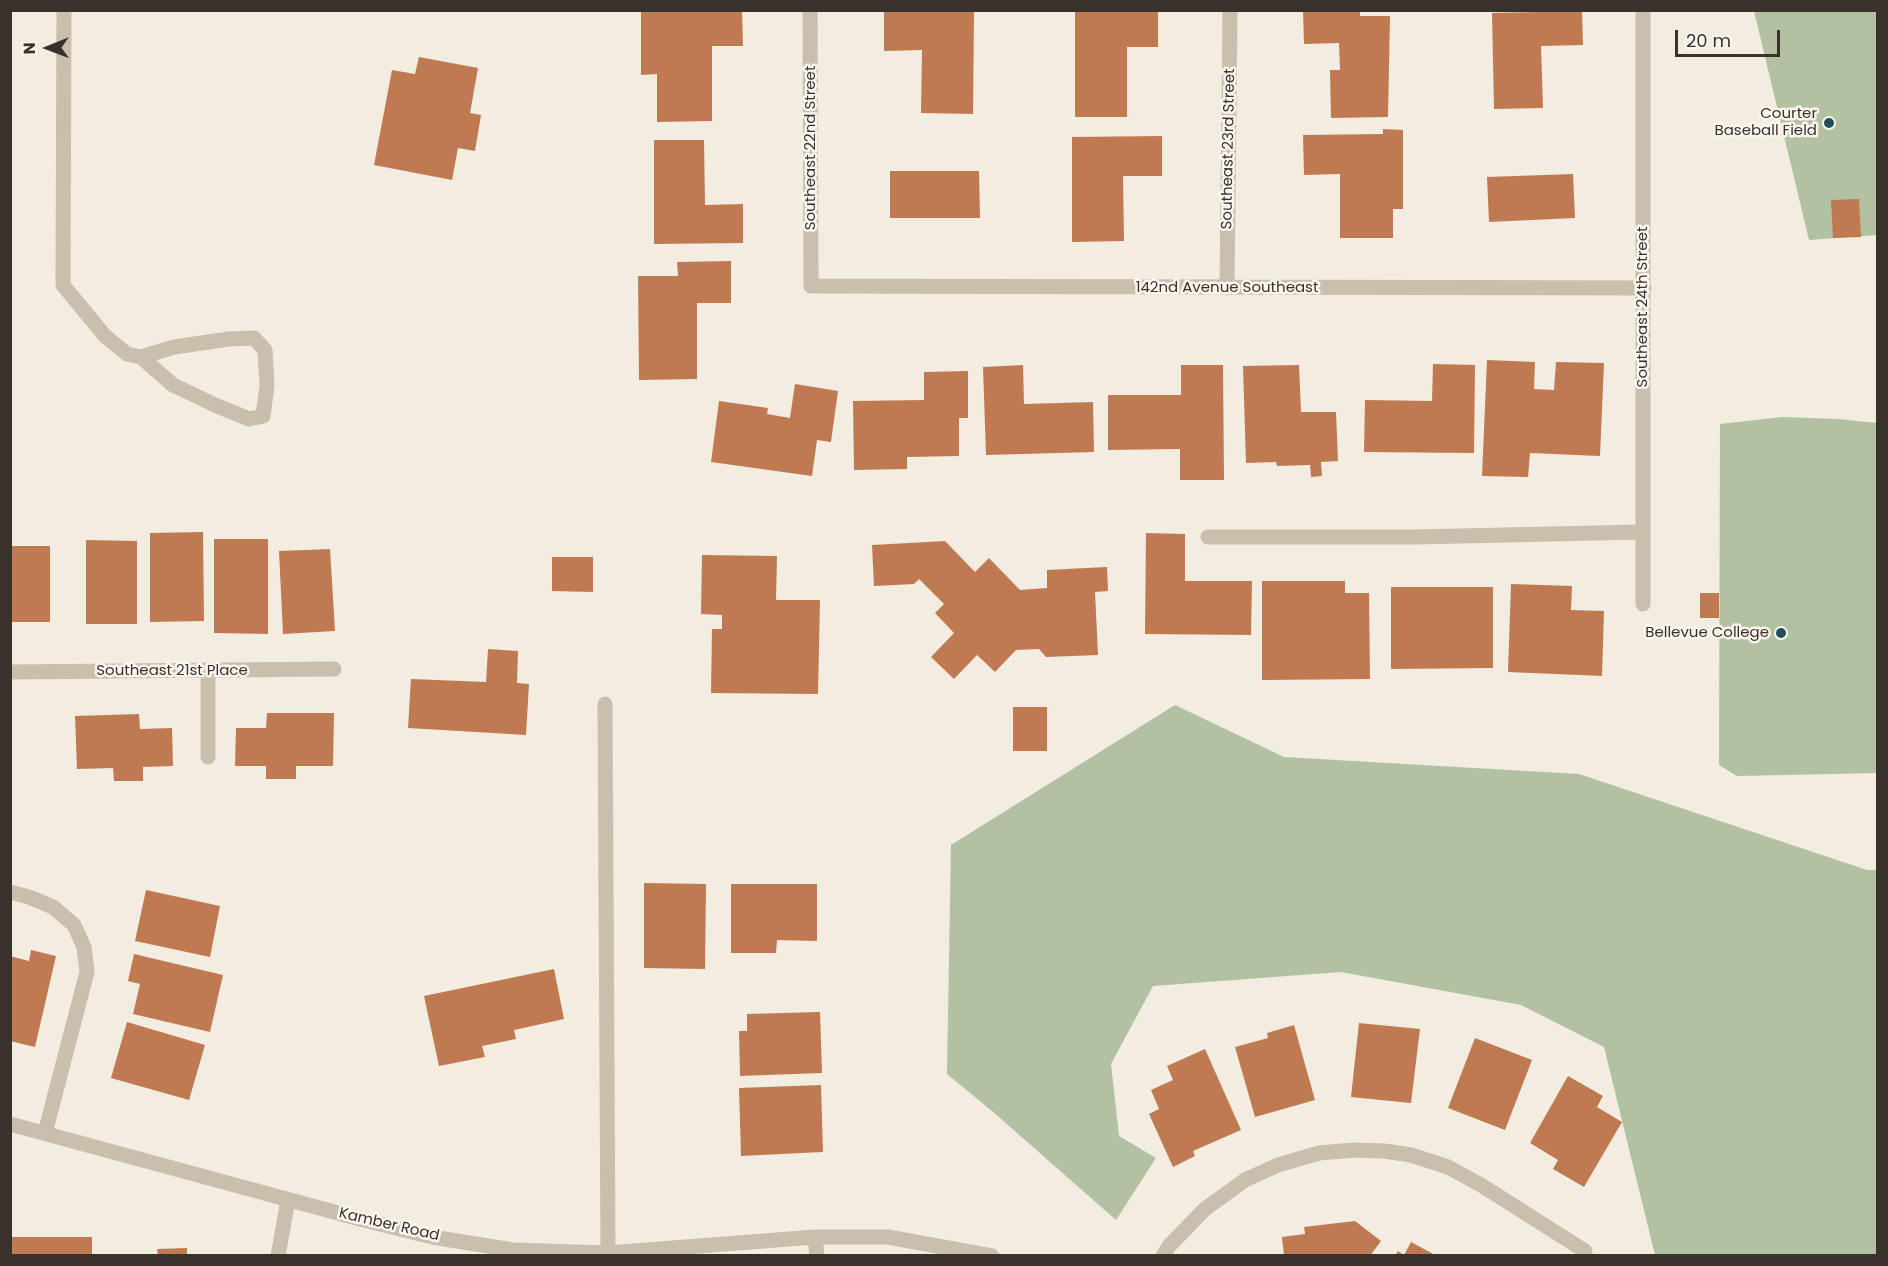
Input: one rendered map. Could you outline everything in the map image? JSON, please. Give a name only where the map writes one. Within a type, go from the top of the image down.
[{"type":"street","points":[[64,10],[63,285],[105,336],[127,354],[141,357],[174,347],[229,339],[254,338],[265,350],[267,386],[262,416],[249,419],[173,385],[141,357]]},
{"type":"street","name":"Southeast 22nd Street","points":[[810,10],[811,286]]},
{"type":"street","name":"Southeast 23rd Street","points":[[1227,288],[1230,10]]},
{"type":"street","name":"Southeast 24th Street","points":[[1643,10],[1643,604]]},
{"type":"street","name":"142nd Avenue Southeast","points":[[811,286],[1644,288]]},
{"type":"street","points":[[1208,537],[1414,537],[1643,532]]},
{"type":"street","name":"Southeast 21st Place","points":[[10,672],[334,669]]},
{"type":"street","points":[[208,670],[208,757]]},
{"type":"street","points":[[605,704],[608,1253]]},
{"type":"street","points":[[10,892],[53,907],[74,925],[84,947],[87,972],[45,1132]]},
{"type":"street","name":"Kamber Road","points":[[10,1124],[477,1250],[608,1253],[815,1237],[888,1237],[992,1256]]},
{"type":"street","points":[[1163,1256],[1169,1246],[1205,1209],[1245,1180],[1278,1165],[1319,1153],[1354,1150],[1411,1155],[1448,1167],[1481,1185],[1585,1251]]},
{"type":"street","points":[[278,1256],[288,1200]]},
{"type":"street","points":[[815,1237],[818,1256]]},
{"type":"green space","name":"Courter Baseball Field","points":[[1754,11],[1877,11],[1877,235],[1809,240]]},
{"type":"green space","points":[[1782,417],[1877,423],[1877,773],[1737,776],[1719,765],[1720,424]]},
{"type":"green space","points":[[1175,705],[1284,757],[1579,774],[1867,870],[1877,870],[1877,1255],[1655,1255],[1604,1047],[1521,1005],[1341,972],[1153,986],[1111,1064],[1119,1136],[1156,1158],[1116,1220],[947,1074],[951,845]]},
{"type":"building","points":[[641,10],[742,10],[743,46],[712,46],[712,121],[657,122],[657,74],[641,75]]},
{"type":"building","points":[[884,10],[974,12],[973,114],[921,113],[922,50],[884,51]]},
{"type":"building","points":[[1075,10],[1158,10],[1158,47],[1127,47],[1127,117],[1075,117]]},
{"type":"building","points":[[1303,10],[1360,10],[1360,16],[1390,16],[1388,117],[1331,118],[1330,70],[1340,70],[1339,43],[1304,44]]},
{"type":"building","points":[[1537,10],[1582,10],[1583,45],[1541,46],[1543,108],[1494,109],[1492,13],[1537,12]]},
{"type":"building","points":[[419,57],[478,68],[470,113],[481,115],[475,151],[458,148],[452,180],[374,165],[392,70],[415,74]]},
{"type":"building","points":[[1383,129],[1403,130],[1403,209],[1393,209],[1393,238],[1340,238],[1340,174],[1304,175],[1303,135],[1383,134]]},
{"type":"building","points":[[1162,136],[1162,176],[1123,176],[1124,241],[1072,242],[1072,137]]},
{"type":"building","points":[[654,140],[704,140],[705,205],[743,204],[743,243],[654,244]]},
{"type":"building","points":[[890,171],[979,171],[980,218],[890,218]]},
{"type":"building","points":[[1573,174],[1575,218],[1489,222],[1487,177]]},
{"type":"building","points":[[1859,199],[1861,237],[1833,238],[1831,200]]},
{"type":"building","points":[[731,261],[731,303],[697,303],[697,379],[639,380],[638,276],[678,276],[677,262]]},
{"type":"building","points":[[1487,360],[1535,362],[1534,389],[1554,390],[1556,362],[1604,363],[1600,456],[1530,453],[1528,477],[1482,476]]},
{"type":"building","points":[[1433,364],[1475,365],[1474,453],[1364,452],[1365,400],[1432,401]]},
{"type":"building","points":[[1023,365],[1024,404],[1093,402],[1094,452],[986,455],[983,367]]},
{"type":"building","points":[[1181,365],[1223,365],[1224,480],[1180,480],[1180,449],[1108,450],[1108,395],[1181,395]]},
{"type":"building","points":[[1299,365],[1301,412],[1336,412],[1338,461],[1321,462],[1322,476],[1311,477],[1310,465],[1277,466],[1276,462],[1246,463],[1243,366]]},
{"type":"building","points":[[968,371],[968,418],[959,418],[959,456],[907,457],[907,469],[854,470],[853,401],[924,400],[924,372]]},
{"type":"building","points":[[795,384],[838,391],[831,442],[817,440],[812,476],[711,462],[719,401],[768,408],[767,414],[790,418]]},
{"type":"building","points":[[203,532],[204,621],[150,622],[150,533]]},
{"type":"building","points":[[1146,533],[1185,534],[1185,581],[1252,581],[1251,635],[1145,634]]},
{"type":"building","points":[[214,539],[268,539],[268,634],[214,633]]},
{"type":"building","points":[[86,540],[137,541],[137,624],[86,624]]},
{"type":"building","points":[[945,541],[975,572],[989,558],[1020,590],[1047,588],[1047,570],[1107,567],[1108,591],[1095,592],[1098,655],[1046,657],[1039,649],[1016,650],[995,672],[977,655],[954,679],[931,657],[954,633],[935,613],[944,604],[919,579],[914,584],[874,586],[872,545]]},
{"type":"building","points":[[10,546],[50,546],[50,622],[10,622]]},
{"type":"building","points":[[330,549],[335,631],[283,634],[279,551]]},
{"type":"building","points":[[702,555],[777,556],[776,600],[820,600],[818,694],[711,693],[712,629],[722,629],[722,615],[701,614]]},
{"type":"building","points":[[552,557],[593,557],[593,592],[552,591]]},
{"type":"building","points":[[1262,581],[1345,581],[1345,593],[1369,593],[1370,679],[1262,680]]},
{"type":"building","points":[[1511,584],[1572,586],[1571,610],[1604,611],[1602,676],[1508,672]]},
{"type":"building","points":[[1391,587],[1493,587],[1493,668],[1391,669]]},
{"type":"building","points":[[1700,593],[1719,593],[1719,618],[1700,618]]},
{"type":"building","points":[[488,649],[518,651],[517,683],[529,684],[526,735],[408,728],[411,679],[486,682]]},
{"type":"building","points":[[1013,707],[1047,707],[1047,751],[1013,751]]},
{"type":"building","points":[[267,713],[334,713],[333,766],[296,766],[296,779],[266,779],[266,766],[235,766],[236,728],[266,728]]},
{"type":"building","points":[[139,714],[140,729],[172,728],[173,766],[143,767],[143,781],[114,781],[113,768],[77,769],[75,716]]},
{"type":"building","points":[[644,883],[706,884],[705,969],[644,968]]},
{"type":"building","points":[[731,884],[817,884],[817,941],[777,940],[776,953],[731,953]]},
{"type":"building","points":[[146,890],[220,906],[210,957],[135,941]]},
{"type":"building","points":[[31,950],[56,956],[35,1047],[10,1041],[10,956],[29,961]]},
{"type":"building","points":[[134,954],[223,975],[210,1032],[133,1014],[140,984],[128,981]]},
{"type":"building","points":[[554,969],[564,1019],[514,1030],[516,1039],[482,1046],[485,1057],[439,1066],[424,996]]},
{"type":"building","points":[[820,1012],[822,1073],[740,1076],[739,1031],[747,1031],[747,1014]]},
{"type":"building","points":[[127,1022],[205,1045],[189,1100],[111,1078]]},
{"type":"building","points":[[1359,1023],[1420,1029],[1411,1103],[1351,1097]]},
{"type":"building","points":[[1294,1025],[1315,1100],[1255,1117],[1235,1047],[1268,1038],[1267,1033]]},
{"type":"building","points":[[1475,1038],[1532,1060],[1505,1130],[1448,1108]]},
{"type":"building","points":[[1205,1049],[1241,1130],[1193,1151],[1195,1156],[1173,1167],[1149,1114],[1159,1109],[1151,1090],[1173,1080],[1167,1066]]},
{"type":"building","points":[[1568,1076],[1603,1096],[1597,1107],[1622,1122],[1584,1187],[1553,1169],[1558,1160],[1530,1143]]},
{"type":"building","points":[[821,1085],[823,1152],[741,1156],[739,1088]]},
{"type":"building","points":[[1355,1221],[1381,1241],[1370,1256],[1284,1256],[1282,1237],[1305,1234],[1304,1227]]},
{"type":"building","points":[[10,1237],[92,1237],[92,1256],[10,1256]]},
{"type":"building","points":[[1411,1242],[1437,1256],[1395,1256],[1398,1251],[1404,1255]]},
{"type":"building","points":[[187,1248],[187,1256],[158,1256],[157,1249]]},
{"type":"place","name":"Courter Baseball Field","points":[[1829,123]]},
{"type":"place","name":"Bellevue College","points":[[1781,633]]}]
